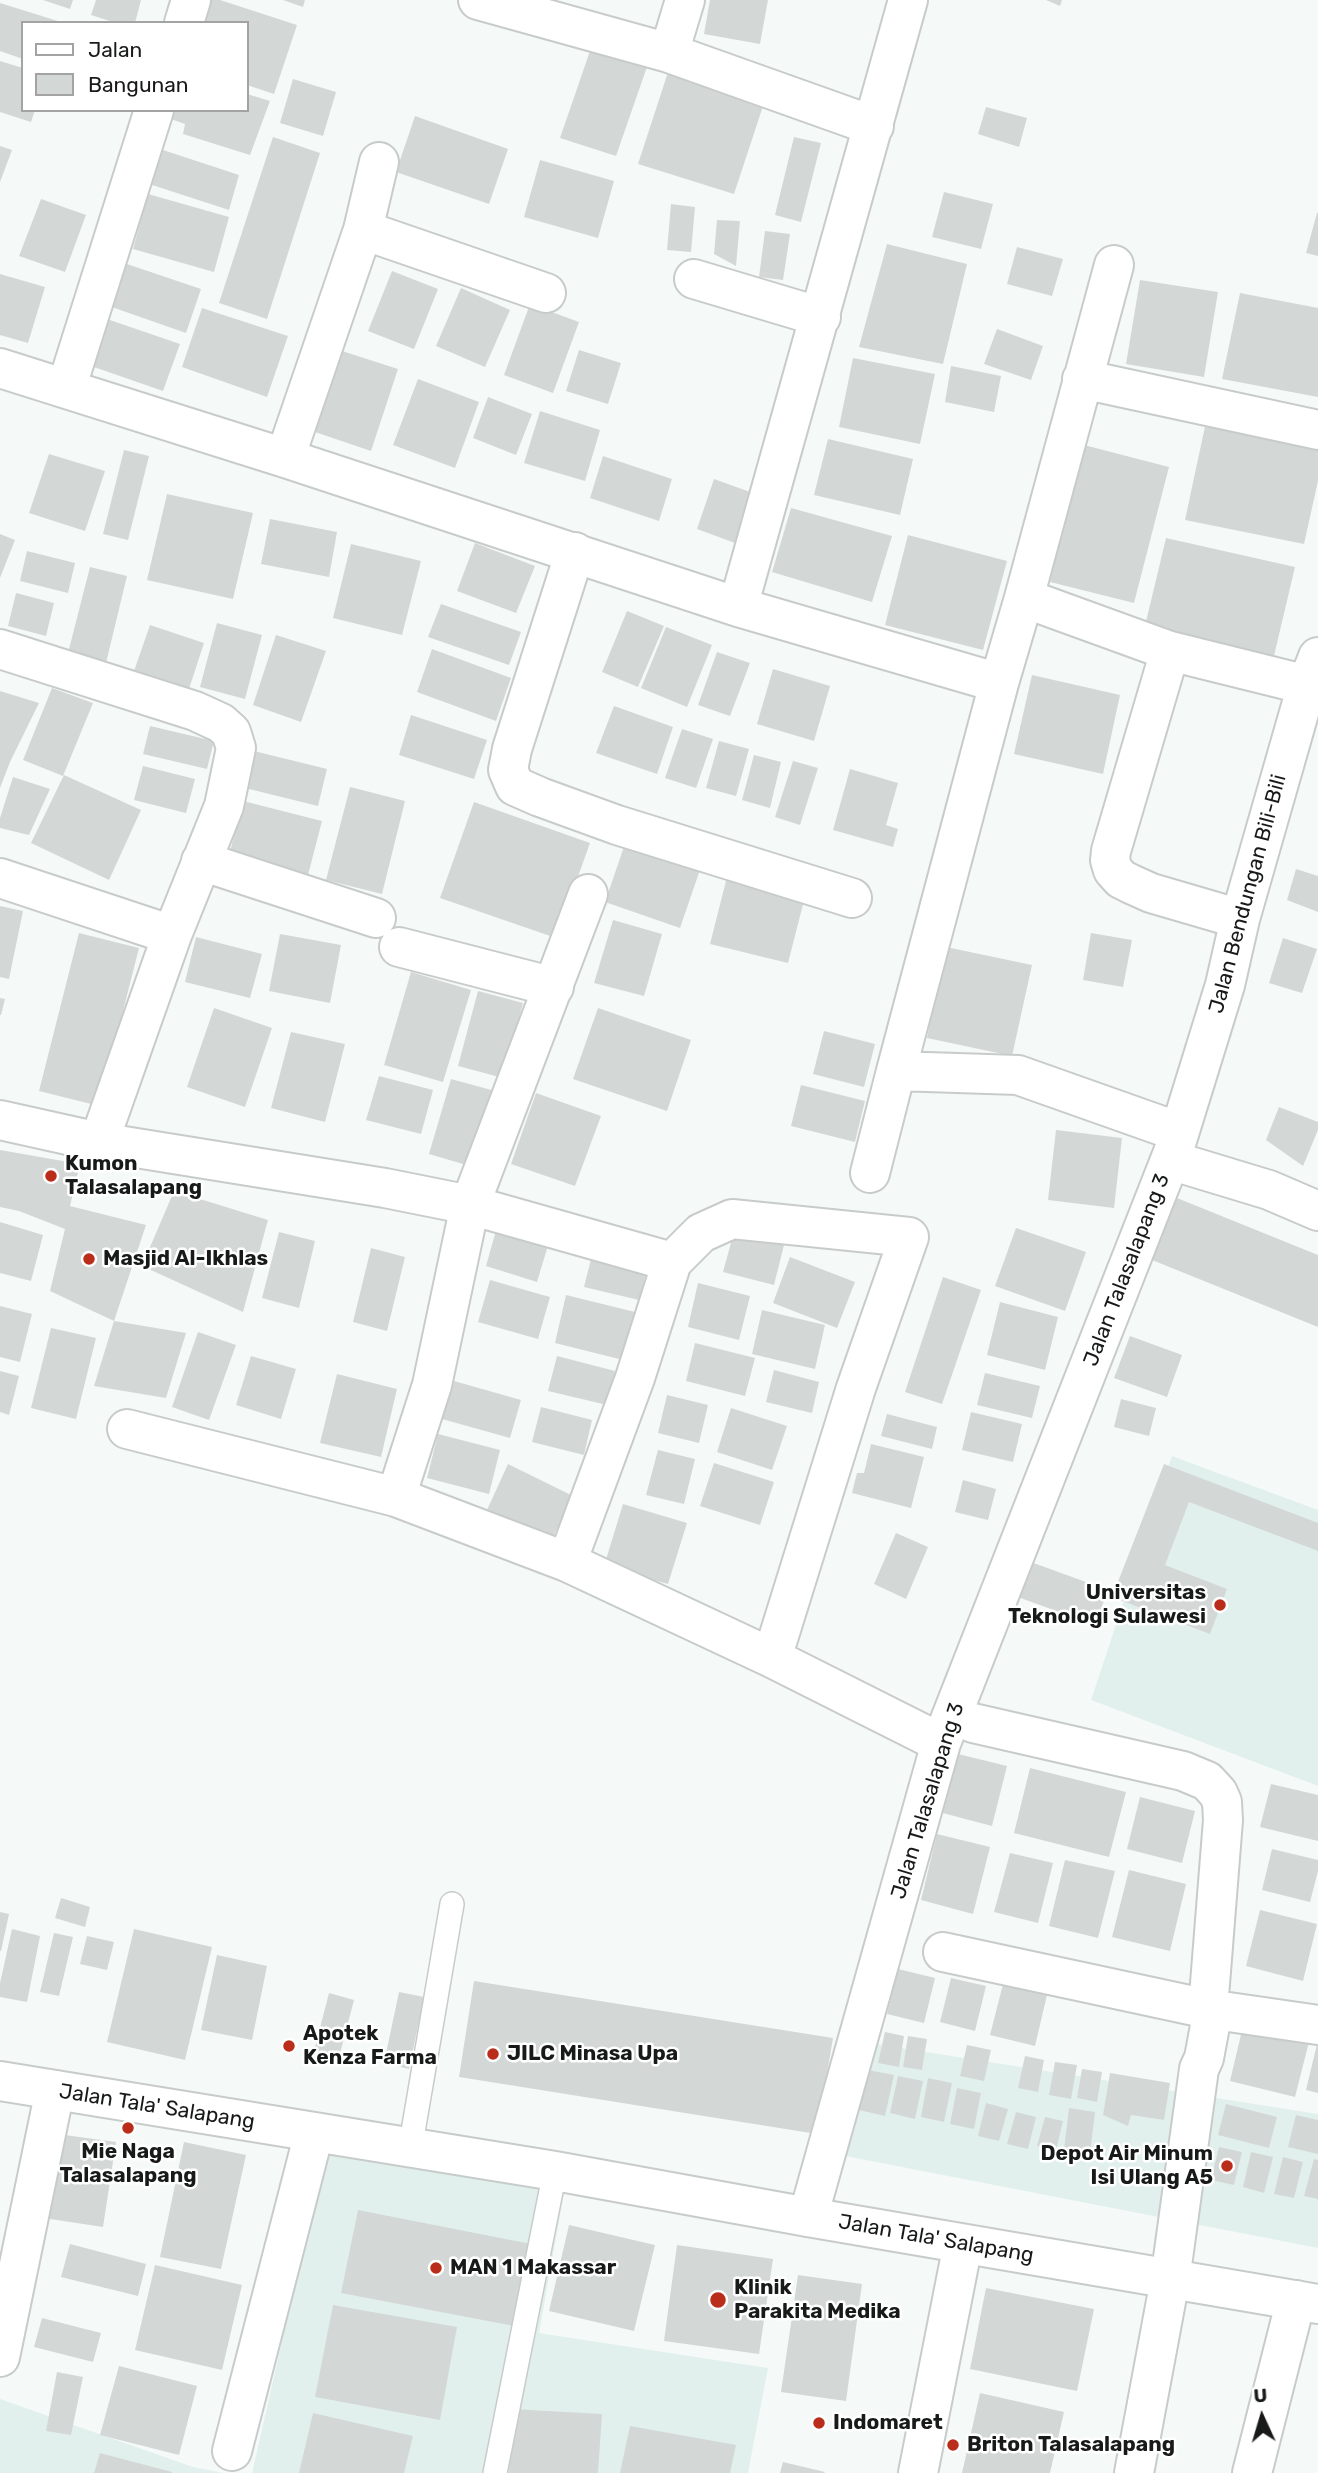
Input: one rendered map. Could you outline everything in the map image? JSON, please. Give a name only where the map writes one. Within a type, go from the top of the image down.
[{"type":"street","points":[[185,21],[191,0]]},
{"type":"street","points":[[478,0],[669,53],[874,127]]},
{"type":"street","points":[[669,53],[685,0]]},
{"type":"street","points":[[738,607],[908,0]]},
{"type":"street","points":[[66,389],[154,112]]},
{"type":"street","points":[[285,458],[363,230],[379,162]]},
{"type":"street","points":[[363,230],[546,293]]},
{"type":"street","points":[[870,1173],[999,683],[1114,265]]},
{"type":"street","points":[[694,279],[821,317]]},
{"type":"street","points":[[0,368],[285,458],[738,607],[999,683]]},
{"type":"street","points":[[1082,379],[1318,430]]},
{"type":"street","points":[[575,552],[512,749],[508,770],[515,786],[617,825],[852,898]]},
{"type":"street","points":[[1024,598],[1170,651],[1312,671]]},
{"type":"street","points":[[0,649],[195,711],[221,723],[230,732],[236,748],[224,806],[172,935],[99,1142]]},
{"type":"street","points":[[1170,651],[1110,860],[1113,870],[1121,879],[1131,884],[1152,893],[1240,919]]},
{"type":"street","name":"Jalan Bendungan Bili-Bili","points":[[1175,1146],[1225,985],[1240,919],[1312,671]]},
{"type":"street","points":[[201,860],[388,932],[554,987]]},
{"type":"street","points":[[0,878],[172,935]]},
{"type":"street","points":[[396,1497],[432,1385],[470,1205],[588,894]]},
{"type":"street","points":[[896,1071],[1018,1075],[1318,1211]]},
{"type":"street","points":[[0,1120],[99,1142],[385,1188],[470,1205],[672,1262]]},
{"type":"street","name":"Jalan Talasalapang 3","points":[[808,2217],[941,1743],[1175,1146]]},
{"type":"street","points":[[566,1562],[635,1378],[672,1262],[701,1233],[732,1219],[909,1237],[856,1388],[772,1658]]},
{"type":"street","points":[[127,1429],[396,1497],[566,1562],[772,1658],[941,1743]]},
{"type":"street","points":[[973,1723],[1183,1771],[1207,1781],[1222,1802],[1223,1820],[1208,2009],[1196,2058],[1199,2069],[1170,2280],[1134,2473]]},
{"type":"street","points":[[943,1952],[1208,2009],[1318,2025]]},
{"type":"street","name":"Jalan Tala' Salapang","points":[[0,2081],[555,2171],[1307,2302]]},
{"type":"street","points":[[0,2357],[55,2091]]},
{"type":"street","points":[[232,2451],[314,2133]]},
{"type":"street","points":[[918,2473],[963,2244]]},
{"type":"street","points":[[1252,2473],[1307,2302]]},
{"type":"lane","points":[[410,2149],[452,1904]]},
{"type":"lane","points":[[495,2473],[555,2171]]},
{"type":"shaded area","name":"Universitas Teknologi Sulawesi","points":[[1172,1456],[1318,1510],[1318,1786],[1091,1700]]},
{"type":"shaded area","points":[[863,2042],[1318,2114],[1318,2248],[840,2155]]},
{"type":"shaded area","points":[[327,2144],[565,2188],[539,2333],[768,2368],[748,2473],[252,2473]]},
{"type":"shaded area","points":[[0,2399],[193,2467],[224,2473],[0,2473]]},
{"type":"building","points":[[43,0],[73,0],[70,9]]},
{"type":"building","points":[[96,0],[141,0],[136,21],[110,21],[91,15]]},
{"type":"building","points":[[202,0],[220,0],[297,25],[274,94],[248,85],[248,21],[195,21]]},
{"type":"building","points":[[283,0],[305,0],[303,7]]},
{"type":"building","points":[[710,0],[768,0],[760,44],[704,34]]},
{"type":"building","points":[[1046,0],[1062,0],[1060,6]]},
{"type":"building","points":[[0,3],[58,21],[21,21],[21,58],[0,51]]},
{"type":"building","points":[[592,45],[648,64],[616,156],[560,138]]},
{"type":"building","points":[[0,61],[21,67],[21,112],[34,112],[31,122],[0,112]]},
{"type":"building","points":[[670,66],[766,97],[734,194],[638,164]]},
{"type":"building","points":[[293,79],[336,92],[323,136],[280,123]]},
{"type":"building","points":[[248,94],[270,101],[250,155],[183,134],[185,124],[168,118],[170,112],[248,112]]},
{"type":"building","points":[[986,107],[1027,118],[1019,147],[978,134]]},
{"type":"building","points":[[415,116],[508,149],[489,204],[396,172]]},
{"type":"building","points":[[273,137],[320,153],[267,319],[219,303]]},
{"type":"building","points":[[794,137],[821,143],[801,222],[775,215]]},
{"type":"building","points":[[0,146],[12,150],[0,182]]},
{"type":"building","points":[[157,148],[239,175],[229,210],[146,183]]},
{"type":"building","points":[[540,160],[614,181],[598,238],[524,217]]},
{"type":"building","points":[[944,192],[993,204],[981,249],[932,237]]},
{"type":"building","points":[[148,194],[229,217],[214,272],[133,249]]},
{"type":"building","points":[[41,199],[86,215],[65,272],[19,256]]},
{"type":"building","points":[[671,204],[695,207],[691,252],[667,250]]},
{"type":"building","points":[[1318,213],[1318,256],[1306,253]]},
{"type":"building","points":[[717,220],[740,221],[736,266],[714,254]]},
{"type":"building","points":[[765,231],[790,234],[783,280],[759,277]]},
{"type":"building","points":[[887,244],[967,264],[943,364],[859,347]]},
{"type":"building","points":[[1017,247],[1063,259],[1052,296],[1007,284]]},
{"type":"building","points":[[121,262],[201,289],[186,333],[106,305]]},
{"type":"building","points":[[392,271],[438,289],[414,349],[368,331]]},
{"type":"building","points":[[0,274],[45,287],[28,343],[0,335]]},
{"type":"building","points":[[1140,280],[1218,292],[1204,377],[1126,364]]},
{"type":"building","points":[[461,288],[510,310],[485,367],[436,346]]},
{"type":"building","points":[[1240,293],[1318,308],[1318,397],[1222,379]]},
{"type":"building","points":[[530,304],[579,322],[553,393],[504,375]]},
{"type":"building","points":[[202,308],[288,336],[267,397],[182,367]]},
{"type":"building","points":[[107,319],[180,344],[163,391],[91,366]]},
{"type":"building","points":[[997,329],[1043,346],[1031,380],[984,364]]},
{"type":"building","points":[[339,350],[398,369],[371,451],[312,431]]},
{"type":"building","points":[[579,350],[621,363],[608,404],[566,391]]},
{"type":"building","points":[[853,358],[935,374],[920,444],[839,427]]},
{"type":"building","points":[[951,366],[1001,376],[994,412],[945,402]]},
{"type":"building","points":[[418,379],[479,402],[455,468],[393,445]]},
{"type":"building","points":[[488,397],[532,414],[516,455],[473,438]]},
{"type":"building","points":[[540,411],[600,430],[585,481],[524,463]]},
{"type":"building","points":[[1207,417],[1318,441],[1318,481],[1304,544],[1185,520]]},
{"type":"building","points":[[828,439],[913,459],[900,515],[814,495]]},
{"type":"building","points":[[1084,445],[1169,467],[1134,603],[1050,582]]},
{"type":"building","points":[[124,450],[149,456],[128,540],[103,534]]},
{"type":"building","points":[[49,454],[105,471],[85,531],[29,513]]},
{"type":"building","points":[[603,456],[672,479],[659,521],[590,498]]},
{"type":"building","points":[[714,479],[753,493],[735,543],[697,529]]},
{"type":"building","points":[[167,494],[253,513],[233,599],[147,580]]},
{"type":"building","points":[[791,508],[892,536],[872,602],[772,572]]},
{"type":"building","points":[[270,519],[337,532],[329,577],[261,564]]},
{"type":"building","points":[[0,534],[15,540],[0,578]]},
{"type":"building","points":[[908,535],[1007,561],[983,650],[885,625]]},
{"type":"building","points":[[1166,538],[1295,567],[1273,660],[1144,630]]},
{"type":"building","points":[[475,543],[535,566],[516,613],[457,591]]},
{"type":"building","points":[[351,544],[421,561],[402,635],[333,618]]},
{"type":"building","points":[[27,551],[75,563],[68,593],[20,581]]},
{"type":"building","points":[[90,567],[127,576],[106,663],[68,653]]},
{"type":"building","points":[[16,593],[54,603],[46,636],[8,626]]},
{"type":"building","points":[[441,604],[521,632],[509,665],[428,637]]},
{"type":"building","points":[[627,611],[664,626],[638,687],[602,672]]},
{"type":"building","points":[[217,623],[262,635],[245,699],[200,687]]},
{"type":"building","points":[[150,625],[204,643],[189,689],[134,671]]},
{"type":"building","points":[[666,627],[712,645],[687,707],[641,688]]},
{"type":"building","points":[[276,635],[326,651],[301,722],[253,705]]},
{"type":"building","points":[[432,649],[511,678],[496,721],[417,692]]},
{"type":"building","points":[[717,652],[750,663],[730,716],[698,705]]},
{"type":"building","points":[[773,669],[830,686],[814,741],[757,724]]},
{"type":"building","points":[[1032,675],[1120,695],[1103,774],[1014,754]]},
{"type":"building","points":[[52,688],[93,703],[63,776],[23,760]]},
{"type":"building","points":[[0,691],[39,703],[0,788]]},
{"type":"building","points":[[614,706],[673,727],[657,774],[596,753]]},
{"type":"building","points":[[411,715],[487,740],[474,779],[399,755]]},
{"type":"building","points":[[150,726],[214,741],[207,769],[143,754]]},
{"type":"building","points":[[682,729],[713,739],[696,788],[665,778]]},
{"type":"building","points":[[719,741],[749,749],[736,796],[706,788]]},
{"type":"building","points":[[254,751],[327,769],[318,806],[245,788]]},
{"type":"building","points":[[754,755],[781,762],[770,808],[742,800]]},
{"type":"building","points":[[793,761],[818,768],[800,825],[775,817]]},
{"type":"building","points":[[143,766],[195,779],[186,813],[134,800]]},
{"type":"building","points":[[850,769],[898,783],[886,825],[898,829],[893,847],[833,830]]},
{"type":"building","points":[[64,775],[141,810],[109,880],[31,843]]},
{"type":"building","points":[[13,777],[50,789],[29,835],[0,828],[0,818]]},
{"type":"building","points":[[350,787],[405,801],[382,894],[326,880]]},
{"type":"building","points":[[243,801],[322,821],[307,879],[228,859]]},
{"type":"building","points":[[474,802],[590,843],[556,938],[440,898]]},
{"type":"building","points":[[627,838],[702,864],[680,928],[605,902]]},
{"type":"building","points":[[730,865],[808,885],[788,963],[710,944]]},
{"type":"building","points":[[1296,869],[1318,876],[1318,912],[1287,900]]},
{"type":"building","points":[[0,906],[23,911],[9,979],[0,977]]},
{"type":"building","points":[[613,920],[662,934],[644,996],[594,983]]},
{"type":"building","points":[[79,933],[139,948],[99,1106],[39,1091]]},
{"type":"building","points":[[1091,933],[1132,940],[1123,987],[1083,980]]},
{"type":"building","points":[[280,934],[341,945],[330,1003],[269,991]]},
{"type":"building","points":[[196,937],[262,954],[250,998],[185,982]]},
{"type":"building","points":[[1283,938],[1317,949],[1302,993],[1269,983]]},
{"type":"building","points":[[946,947],[1032,965],[1012,1056],[927,1038]]},
{"type":"building","points":[[411,972],[471,990],[443,1082],[384,1065]]},
{"type":"building","points":[[478,991],[523,1003],[503,1078],[458,1066]]},
{"type":"building","points":[[0,998],[5,999],[1,1015],[0,1015]]},
{"type":"building","points":[[214,1008],[272,1028],[245,1107],[187,1087]]},
{"type":"building","points":[[598,1008],[691,1040],[667,1111],[573,1079]]},
{"type":"building","points":[[824,1031],[875,1044],[864,1087],[813,1074]]},
{"type":"building","points":[[291,1032],[345,1044],[325,1122],[271,1108]]},
{"type":"building","points":[[379,1076],[433,1090],[421,1134],[366,1120]]},
{"type":"building","points":[[451,1079],[495,1091],[473,1167],[429,1154]]},
{"type":"building","points":[[801,1085],[865,1101],[855,1142],[791,1126]]},
{"type":"building","points":[[536,1093],[601,1116],[575,1186],[511,1164]]},
{"type":"building","points":[[1279,1107],[1318,1122],[1318,1130],[1303,1166],[1266,1140]]},
{"type":"building","points":[[1056,1130],[1122,1138],[1114,1208],[1048,1200]]},
{"type":"building","points":[[0,1150],[80,1164],[70,1206],[146,1225],[114,1321],[50,1291],[65,1229],[19,1211],[0,1207]]},
{"type":"building","points":[[174,1191],[268,1220],[243,1312],[142,1266]]},
{"type":"building","points":[[1172,1196],[1318,1255],[1318,1327],[1147,1258]]},
{"type":"building","points":[[0,1222],[43,1235],[31,1281],[0,1273]]},
{"type":"building","points":[[497,1227],[549,1242],[537,1282],[486,1266]]},
{"type":"building","points":[[735,1228],[785,1241],[774,1285],[723,1272]]},
{"type":"building","points":[[1016,1228],[1086,1252],[1065,1311],[995,1286]]},
{"type":"building","points":[[279,1232],[315,1241],[299,1308],[262,1298]]},
{"type":"building","points":[[594,1247],[649,1261],[639,1300],[584,1287]]},
{"type":"building","points":[[371,1248],[405,1257],[387,1331],[353,1322]]},
{"type":"building","points":[[790,1257],[855,1282],[837,1328],[773,1303]]},
{"type":"building","points":[[943,1277],[981,1290],[942,1404],[905,1392]]},
{"type":"building","points":[[490,1280],[550,1297],[538,1339],[478,1322]]},
{"type":"building","points":[[698,1283],[750,1296],[739,1340],[688,1327]]},
{"type":"building","points":[[566,1295],[635,1312],[623,1360],[555,1343]]},
{"type":"building","points":[[1000,1302],[1058,1317],[1045,1370],[987,1355]]},
{"type":"building","points":[[0,1306],[32,1314],[20,1362],[0,1357]]},
{"type":"building","points":[[762,1310],[825,1325],[815,1369],[752,1354]]},
{"type":"building","points":[[114,1321],[186,1333],[166,1398],[94,1386]]},
{"type":"building","points":[[51,1328],[96,1338],[76,1419],[31,1408]]},
{"type":"building","points":[[198,1332],[236,1345],[209,1420],[172,1407]]},
{"type":"building","points":[[1130,1336],[1182,1355],[1167,1397],[1114,1378]]},
{"type":"building","points":[[695,1343],[755,1358],[745,1396],[686,1381]]},
{"type":"building","points":[[251,1356],[296,1369],[281,1419],[236,1405]]},
{"type":"building","points":[[557,1356],[615,1371],[607,1405],[548,1391]]},
{"type":"building","points":[[774,1370],[819,1382],[812,1413],[766,1402]]},
{"type":"building","points":[[0,1371],[19,1376],[9,1415],[0,1412]]},
{"type":"building","points":[[985,1373],[1040,1386],[1032,1418],[977,1405]]},
{"type":"building","points":[[337,1374],[397,1389],[381,1457],[320,1443]]},
{"type":"building","points":[[454,1381],[521,1400],[510,1438],[442,1419]]},
{"type":"building","points":[[667,1395],[708,1405],[699,1443],[658,1433]]},
{"type":"building","points":[[1121,1399],[1156,1408],[1149,1436],[1114,1427]]},
{"type":"building","points":[[541,1407],[592,1420],[584,1455],[532,1442]]},
{"type":"building","points":[[731,1408],[787,1426],[772,1470],[717,1452]]},
{"type":"building","points":[[971,1412],[1022,1424],[1013,1462],[962,1450]]},
{"type":"building","points":[[887,1414],[937,1427],[932,1449],[881,1436]]},
{"type":"building","points":[[438,1434],[500,1450],[489,1494],[427,1478]]},
{"type":"building","points":[[871,1444],[924,1457],[911,1508],[852,1493],[857,1473],[864,1473]]},
{"type":"building","points":[[658,1450],[695,1459],[684,1504],[646,1495]]},
{"type":"building","points":[[714,1463],[774,1482],[760,1525],[700,1506]]},
{"type":"building","points":[[508,1464],[573,1496],[551,1541],[487,1510]]},
{"type":"building","points":[[1164,1464],[1318,1523],[1318,1551],[1189,1502],[1165,1565],[1227,1589],[1210,1634],[1112,1597]]},
{"type":"building","points":[[963,1480],[996,1489],[988,1520],[955,1512]]},
{"type":"building","points":[[623,1504],[687,1523],[668,1584],[604,1566]]},
{"type":"building","points":[[896,1533],[928,1547],[906,1599],[874,1584]]},
{"type":"building","points":[[1028,1561],[1108,1590],[1095,1625],[1015,1596]]},
{"type":"building","points":[[950,1752],[1007,1766],[992,1826],[935,1811]]},
{"type":"building","points":[[1030,1768],[1126,1792],[1109,1857],[1014,1833]]},
{"type":"building","points":[[1271,1784],[1318,1795],[1318,1841],[1260,1827]]},
{"type":"building","points":[[1140,1797],[1195,1811],[1182,1863],[1127,1849]]},
{"type":"building","points":[[937,1834],[990,1847],[973,1914],[921,1900]]},
{"type":"building","points":[[1272,1849],[1318,1860],[1310,1902],[1262,1890]]},
{"type":"building","points":[[1010,1853],[1053,1863],[1038,1923],[994,1912]]},
{"type":"building","points":[[1065,1860],[1115,1871],[1098,1938],[1049,1926]]},
{"type":"building","points":[[1129,1870],[1186,1884],[1170,1951],[1112,1937]]},
{"type":"building","points":[[61,1898],[90,1907],[85,1927],[55,1918]]},
{"type":"building","points":[[1260,1910],[1317,1924],[1303,1981],[1246,1966]]},
{"type":"building","points":[[0,1912],[9,1914],[1,1951],[0,1951]]},
{"type":"building","points":[[12,1929],[40,1936],[27,2002],[0,1997],[0,1983]]},
{"type":"building","points":[[134,1929],[212,1947],[185,2060],[107,2042]]},
{"type":"building","points":[[54,1933],[73,1937],[59,1996],[40,1992]]},
{"type":"building","points":[[87,1936],[114,1942],[107,1970],[80,1964]]},
{"type":"building","points":[[217,1955],[267,1966],[252,2040],[201,2030]]},
{"type":"building","points":[[898,1969],[935,1978],[924,2023],[887,2014]]},
{"type":"building","points":[[951,1978],[986,1986],[975,2031],[940,2022]]},
{"type":"building","points":[[474,1981],[833,2038],[817,2134],[459,2077]]},
{"type":"building","points":[[1003,1984],[1047,1995],[1035,2046],[990,2035]]},
{"type":"building","points":[[399,1992],[424,1997],[409,2069],[384,2063]]},
{"type":"building","points":[[329,1993],[354,2000],[337,2065],[312,2059]]},
{"type":"building","points":[[1244,2022],[1310,2038],[1295,2097],[1230,2081]]},
{"type":"building","points":[[885,2032],[904,2036],[899,2067],[878,2063]]},
{"type":"building","points":[[908,2036],[927,2039],[922,2070],[903,2067]]},
{"type":"building","points":[[967,2045],[991,2050],[984,2081],[960,2076]]},
{"type":"building","points":[[1318,2045],[1318,2093],[1306,2090]]},
{"type":"building","points":[[1025,2056],[1044,2060],[1038,2092],[1018,2088]]},
{"type":"building","points":[[1055,2062],[1077,2065],[1071,2099],[1049,2095]]},
{"type":"building","points":[[1082,2069],[1102,2072],[1097,2102],[1077,2098]]},
{"type":"building","points":[[868,2070],[894,2075],[885,2116],[859,2110]]},
{"type":"building","points":[[1110,2073],[1170,2083],[1164,2120],[1131,2115],[1128,2126],[1103,2115]]},
{"type":"building","points":[[898,2076],[923,2081],[915,2119],[890,2113]]},
{"type":"building","points":[[928,2078],[952,2083],[944,2122],[921,2117]]},
{"type":"building","points":[[957,2088],[981,2093],[974,2129],[950,2124]]},
{"type":"building","points":[[986,2103],[1008,2109],[999,2141],[978,2136]]},
{"type":"building","points":[[1226,2104],[1277,2117],[1269,2148],[1218,2135]]},
{"type":"building","points":[[1069,2108],[1095,2112],[1090,2153],[1064,2150]]},
{"type":"building","points":[[1016,2112],[1036,2117],[1028,2149],[1007,2144]]},
{"type":"building","points":[[1296,2115],[1318,2120],[1318,2154],[1288,2147]]},
{"type":"building","points":[[1045,2117],[1063,2121],[1056,2150],[1037,2146]]},
{"type":"building","points":[[50,2133],[116,2142],[103,2227],[37,2217]]},
{"type":"building","points":[[184,2142],[246,2155],[221,2269],[160,2257]]},
{"type":"building","name":"Depot Air Minum Isi Ulang A5","points":[[1219,2147],[1242,2152],[1234,2185],[1211,2180]]},
{"type":"building","points":[[1251,2152],[1273,2157],[1264,2193],[1243,2187]]},
{"type":"building","points":[[1283,2157],[1303,2162],[1294,2198],[1274,2194]]},
{"type":"building","points":[[1314,2159],[1318,2160],[1318,2199],[1304,2196]]},
{"type":"building","name":"MAN 1 Makassar","points":[[358,2210],[531,2244],[514,2326],[341,2293]]},
{"type":"building","points":[[569,2225],[655,2245],[634,2331],[549,2311]]},
{"type":"building","points":[[70,2244],[146,2264],[138,2296],[61,2277]]},
{"type":"building","name":"Klinik Parakita Medika","points":[[677,2245],[773,2259],[759,2354],[664,2341]]},
{"type":"building","points":[[155,2265],[242,2285],[222,2370],[135,2350]]},
{"type":"building","points":[[798,2275],[862,2284],[846,2401],[781,2392]]},
{"type":"building","points":[[986,2288],[1094,2309],[1077,2391],[970,2369]]},
{"type":"building","points":[[333,2305],[457,2327],[440,2420],[315,2397]]},
{"type":"building","points":[[42,2318],[101,2333],[93,2362],[34,2347]]},
{"type":"building","points":[[119,2366],[197,2386],[179,2455],[100,2435]]},
{"type":"building","points":[[57,2372],[83,2377],[71,2435],[46,2431]]},
{"type":"building","points":[[980,2393],[1064,2412],[1050,2473],[962,2473]]},
{"type":"building","points":[[512,2409],[602,2414],[598,2473],[509,2473]]},
{"type":"building","points":[[313,2413],[413,2436],[404,2473],[299,2473]]},
{"type":"building","points":[[630,2426],[736,2445],[730,2473],[620,2473]]},
{"type":"building","points":[[100,2453],[172,2472],[172,2473],[94,2473]]},
{"type":"building","points":[[783,2462],[825,2472],[780,2473]]},
{"type":"place","name":"Kumon Talasalapang","points":[[51,1176]]},
{"type":"place","name":"Masjid Al-Ikhlas","points":[[89,1259]]},
{"type":"place","name":"Universitas Teknologi Sulawesi","points":[[1220,1605]]},
{"type":"place","name":"Apotek Kenza Farma","points":[[289,2046]]},
{"type":"place","name":"JILC Minasa Upa","points":[[493,2054]]},
{"type":"place","name":"Mie Naga Talasalapang","points":[[128,2128]]},
{"type":"place","name":"Depot Air Minum Isi Ulang A5","points":[[1227,2166]]},
{"type":"place","name":"MAN 1 Makassar","points":[[436,2268]]},
{"type":"place","name":"Klinik Parakita Medika","points":[[718,2300]]},
{"type":"place","name":"Indomaret","points":[[819,2423]]},
{"type":"place","name":"Briton Talasalapang","points":[[953,2445]]}]
